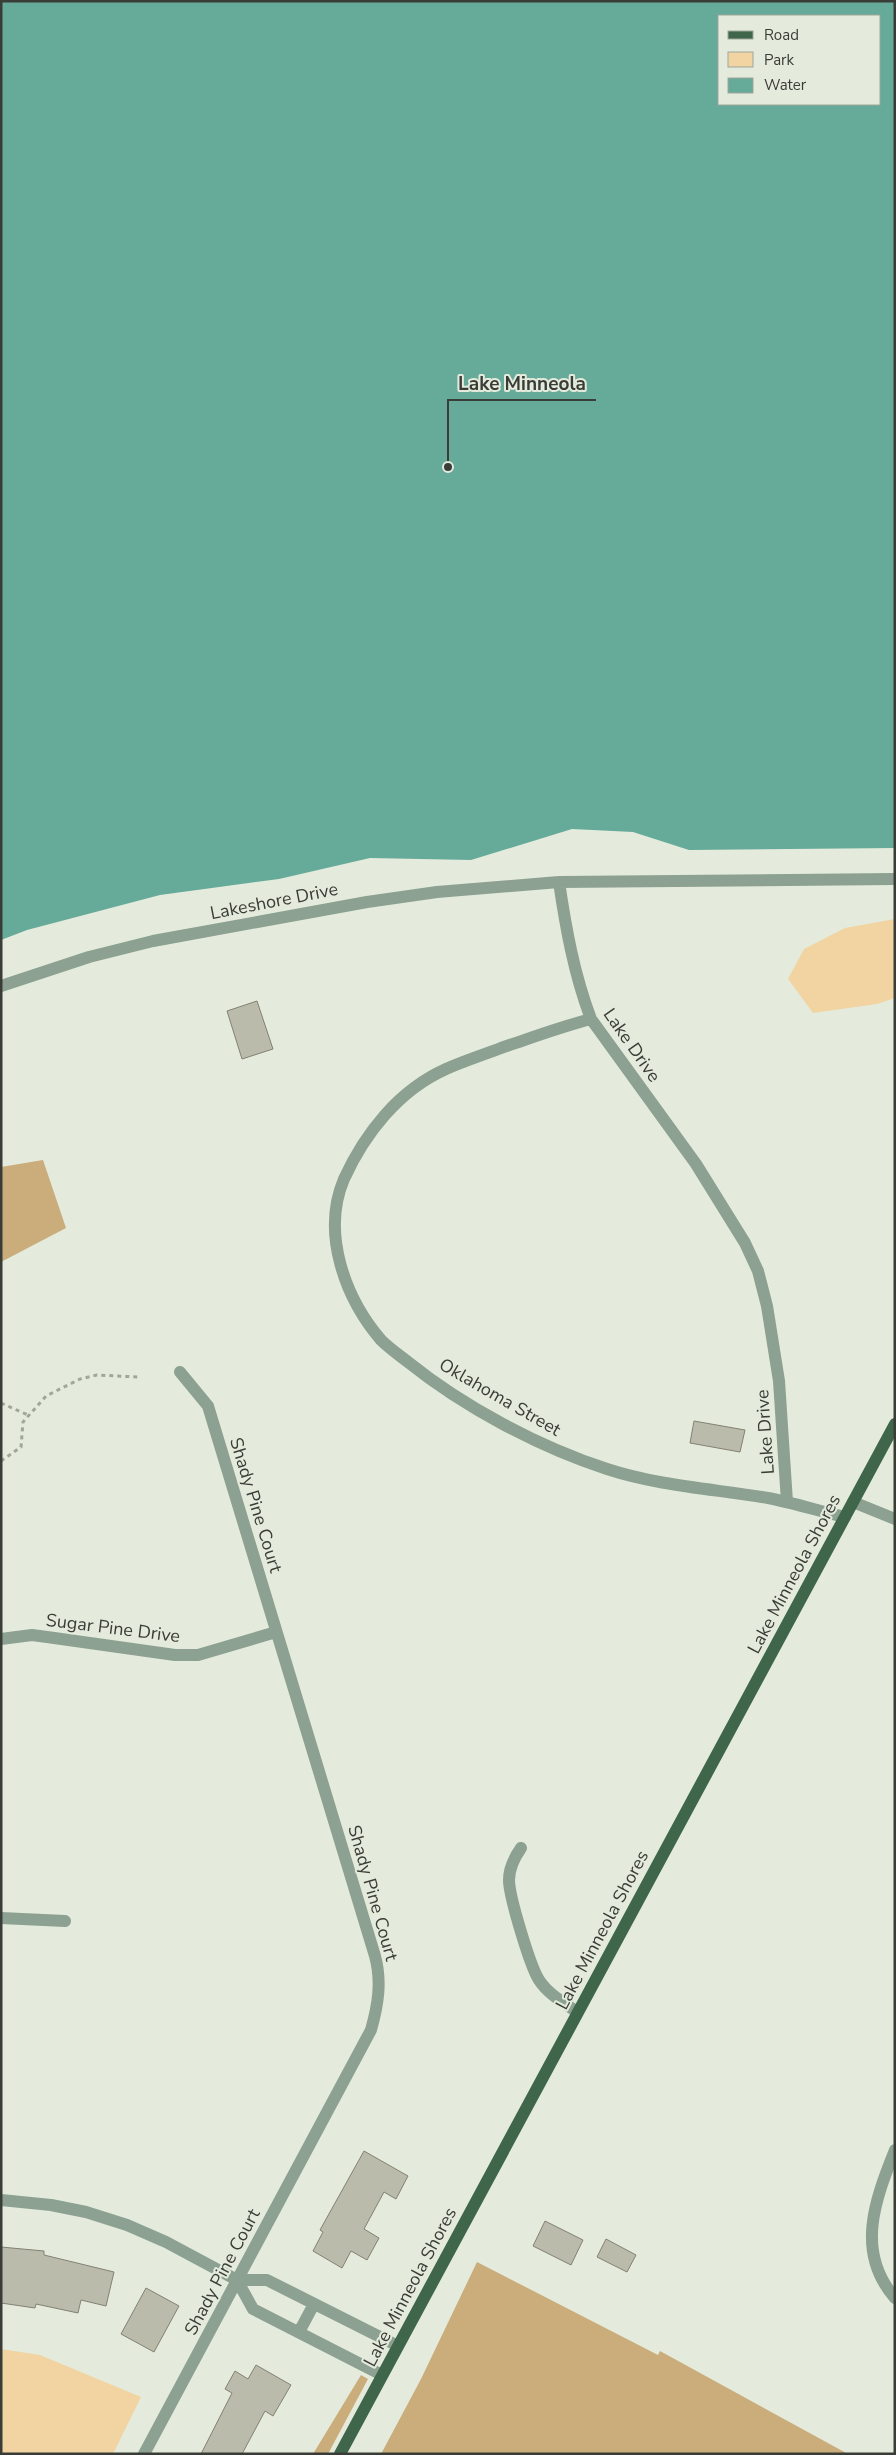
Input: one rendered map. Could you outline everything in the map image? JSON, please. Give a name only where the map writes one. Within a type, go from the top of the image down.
[{"type":"main road","name":"Lake Minneola Shores","points":[[340,2454],[895,1424]]},
{"type":"street","points":[[559,882],[895,879]]},
{"type":"street","name":"Lakeshore Drive","points":[[1,986],[89,957],[192,934],[366,902],[437,892],[559,882]]},
{"type":"street","name":"Lake Drive","points":[[559,882],[569,946],[581,993],[590,1018],[696,1164],[745,1243],[758,1271],[767,1306],[779,1382],[787,1502]]},
{"type":"street","name":"Oklahoma Street","points":[[590,1018],[445,1070],[421,1082],[398,1101],[374,1128],[355,1157],[343,1182],[334,1221],[341,1266],[363,1314],[382,1341],[422,1372],[468,1403],[543,1444],[607,1469],[637,1477],[787,1502],[845,1517]]},
{"type":"street","name":"Shady Pine Court","points":[[144,2454],[371,2030],[378,1998],[379,1982],[375,1956],[208,1406],[180,1372]]},
{"type":"street","points":[[853,1502],[895,1518]]},
{"type":"street","name":"Sugar Pine Drive","points":[[1,1639],[32,1635],[183,1655],[218,1650],[276,1632]]},
{"type":"street","points":[[521,1848],[510,1868],[509,1887],[534,1970],[544,1986],[577,2012]]},
{"type":"street","points":[[1,1918],[65,1921]]},
{"type":"street","points":[[895,2150],[879,2189],[872,2213],[871,2233],[879,2273],[895,2298]]},
{"type":"street","points":[[1,2200],[51,2205],[86,2212],[127,2225],[166,2242],[238,2280],[267,2280],[398,2346]]},
{"type":"street","points":[[238,2280],[253,2309],[382,2375]]},
{"type":"street","points":[[299,2332],[314,2304]]},
{"type":"path","points":[[1,1461],[21,1447],[23,1422],[46,1396],[80,1380],[97,1375],[138,1377]]},
{"type":"path","points":[[1,1403],[28,1415]]},
{"type":"green space","points":[[895,919],[895,998],[877,1004],[813,1013],[788,979],[804,949],[845,928]]},
{"type":"green space","points":[[1,2349],[40,2355],[141,2397],[113,2454],[1,2454]]},
{"type":"shaded area","points":[[43,1160],[66,1228],[1,1262],[1,1167]]},
{"type":"shaded area","points":[[477,2262],[658,2355],[660,2351],[848,2454],[381,2454],[421,2379]]},
{"type":"shaded area","points":[[361,2375],[368,2379],[328,2454],[313,2454]]},
{"type":"water","points":[[1,1],[895,1],[895,848],[689,850],[633,832],[572,829],[471,860],[370,858],[279,879],[160,895],[27,930],[1,940]]},
{"type":"building","points":[[257,1001],[273,1049],[242,1059],[227,1011]]},
{"type":"building","points":[[694,1421],[745,1430],[740,1452],[690,1443]]},
{"type":"building","points":[[364,2151],[408,2176],[396,2199],[384,2192],[364,2229],[379,2238],[367,2260],[351,2251],[342,2268],[313,2251],[323,2232],[320,2230]]},
{"type":"building","points":[[545,2221],[583,2240],[571,2265],[533,2246]]},
{"type":"building","points":[[606,2239],[636,2255],[627,2272],[597,2257]]},
{"type":"building","points":[[1,2247],[44,2251],[44,2255],[114,2272],[106,2306],[81,2300],[78,2313],[36,2304],[35,2308],[1,2303]]},
{"type":"building","points":[[146,2288],[179,2306],[154,2352],[121,2334]]},
{"type":"building","points":[[256,2365],[291,2385],[273,2416],[265,2411],[242,2454],[201,2454],[232,2393],[225,2389],[235,2371],[248,2379]]},
{"type":"place","name":"Lake Minneola","points":[[448,467]]}]
